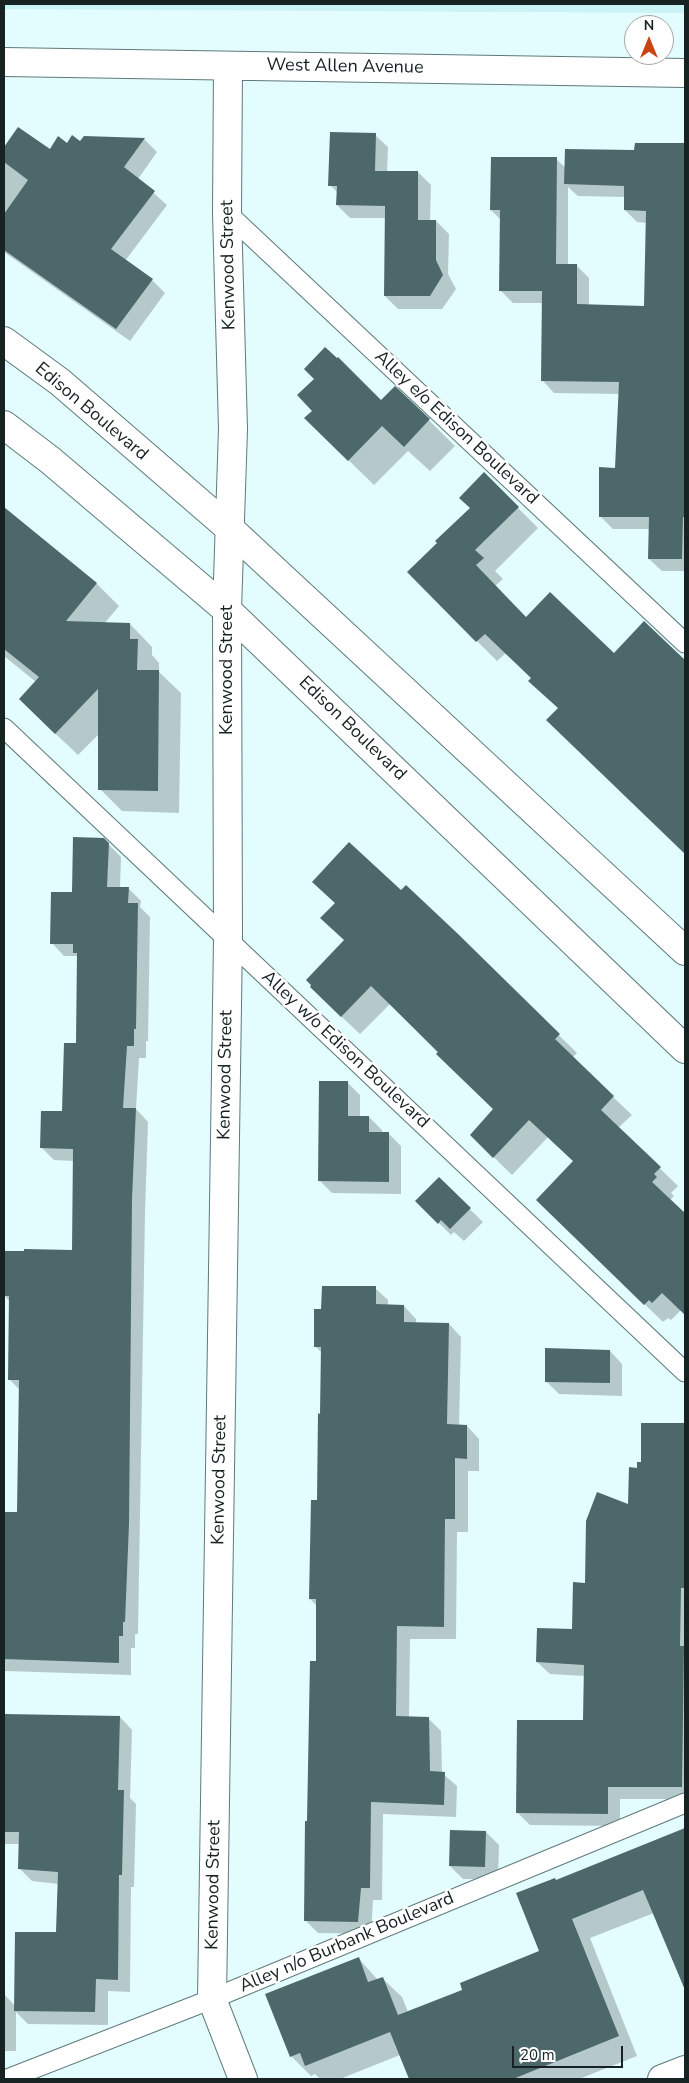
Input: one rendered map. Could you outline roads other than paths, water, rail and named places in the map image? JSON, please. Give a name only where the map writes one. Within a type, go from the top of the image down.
[{"type":"street","name":"West Allen Avenue","points":[[4,62],[685,72]]},
{"type":"street","name":"Kenwood Street","points":[[228,66],[227,213],[233,429],[227,610],[228,939],[212,1999],[243,2079]]},
{"type":"street","name":"Edison Boulevard","points":[[4,341],[60,382],[229,528],[685,951]]},
{"type":"street","name":"Edison Boulevard","points":[[4,425],[50,460],[227,610],[685,1050]]},
{"type":"street","points":[[662,2079],[685,2070]]},
{"type":"lane","name":"Alley e/o Edison Boulevard","points":[[227,213],[685,643]]},
{"type":"lane","name":"Alley w/o Edison Boulevard","points":[[4,728],[685,1372]]},
{"type":"lane","name":"Alley n/o Burbank Boulevard","points":[[7,2079],[212,1999],[685,1803]]}]
